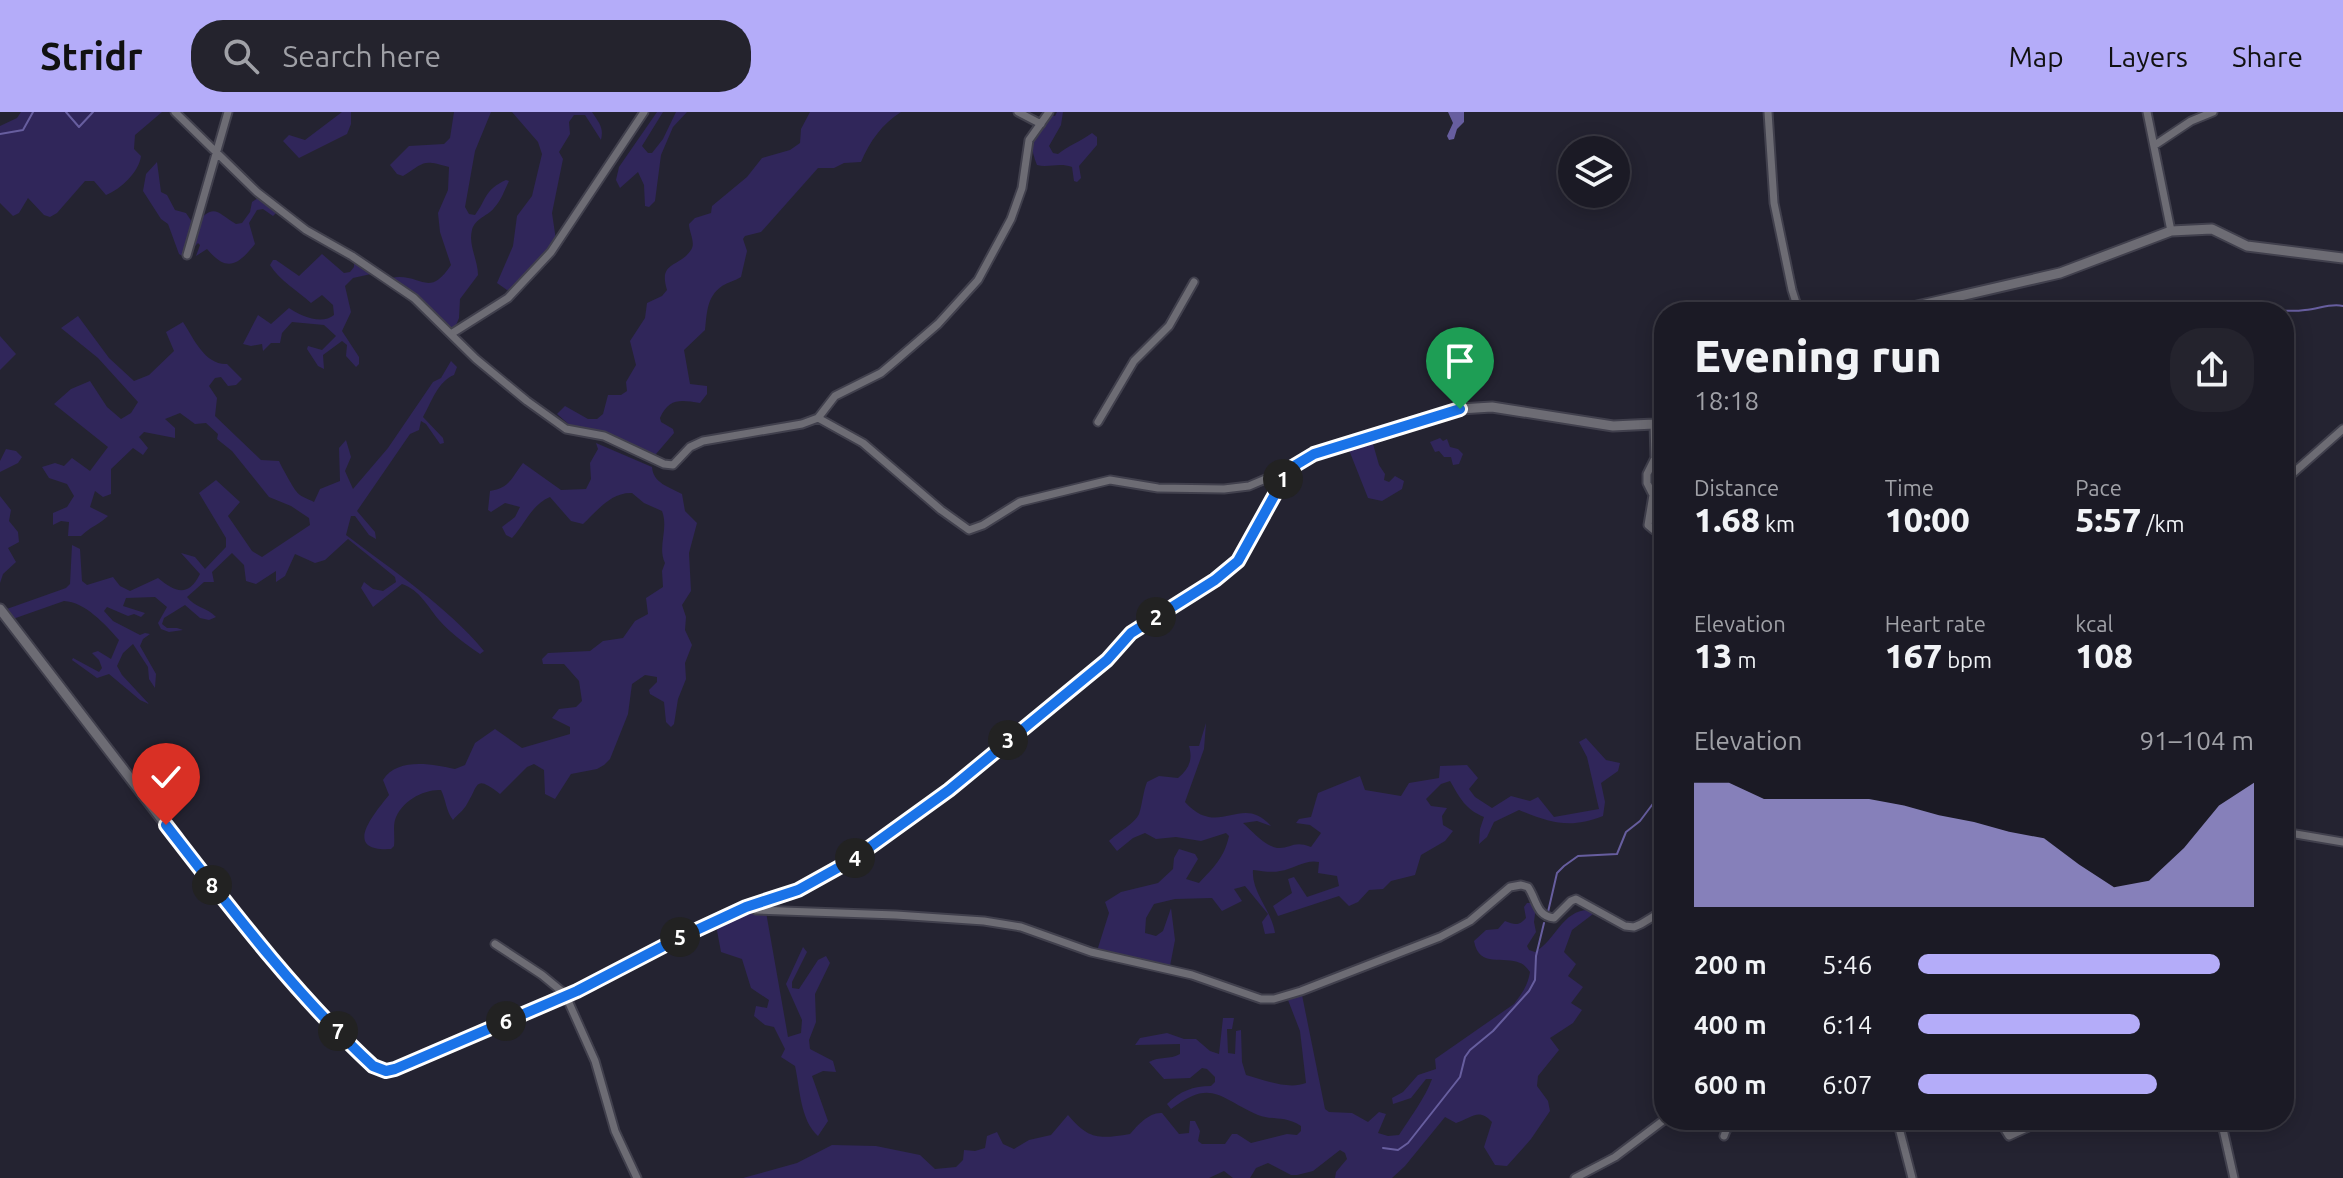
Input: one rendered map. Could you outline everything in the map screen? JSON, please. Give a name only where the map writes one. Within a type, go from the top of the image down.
[{"type":"street","points":[[175,112],[257,192],[295,222],[395,284],[436,317],[527,401],[566,429],[604,436],[664,464],[673,465],[690,447],[703,441],[802,424],[818,418],[835,396],[881,373],[938,324],[978,280],[1011,219],[1022,188],[1029,140],[1049,112]]},
{"type":"street","points":[[187,255],[228,112]]},
{"type":"street","points":[[451,334],[508,298],[551,252],[644,112]]},
{"type":"street","points":[[1018,112],[1041,124]]},
{"type":"street","points":[[1768,112],[1774,203],[1796,302]]},
{"type":"street","points":[[2147,112],[2171,231]]},
{"type":"street","points":[[2155,145],[2191,121],[2213,112]]},
{"type":"street","points":[[1934,302],[2060,273],[2171,231],[2212,229],[2247,246],[2343,258]]},
{"type":"street","points":[[1098,422],[1134,361],[1169,326],[1194,282]]},
{"type":"street","points":[[818,418],[863,443],[969,530],[1020,502],[1110,480],[1158,488],[1224,489],[1249,486],[1289,469],[1314,454],[1460,409],[1492,407],[1613,426],[1654,422]]},
{"type":"street","points":[[2294,472],[2343,429]]},
{"type":"street","points":[[1654,460],[1647,474],[1647,483],[1653,495],[1648,525],[1654,530]]},
{"type":"street","points":[[0,612],[260,947],[373,1066],[386,1071],[577,991],[675,940],[750,906],[798,890],[829,875],[878,843],[949,790],[1107,660],[1131,633],[1215,580],[1238,561],[1289,469]]},
{"type":"street","points":[[2294,834],[2343,842]]},
{"type":"street","points":[[750,906],[756,910],[984,921],[1021,927],[1095,953],[1192,975],[1261,999],[1274,999],[1301,991],[1440,937],[1470,921],[1510,887],[1528,887],[1540,914],[1548,918],[1554,918],[1576,899],[1625,926],[1634,927],[1654,916]]},
{"type":"street","points":[[495,944],[565,994],[595,1061],[615,1131],[637,1178]]},
{"type":"street","points":[[1575,1178],[1626,1150],[1654,1128]]},
{"type":"street","points":[[1724,1136],[1726,1130]]},
{"type":"street","points":[[1900,1130],[1912,1178]]},
{"type":"street","points":[[2005,1130],[2009,1136],[2022,1130]]},
{"type":"street","points":[[2223,1130],[2234,1178]]},
{"type":"shaded area","points":[[21,112],[162,112],[135,135],[134,149],[141,156],[140,162],[123,184],[106,195],[94,181],[85,181],[50,217],[44,215],[28,198],[19,213],[13,216],[0,203],[0,126],[17,118]]},
{"type":"shaded area","points":[[342,112],[351,112],[347,134],[299,158],[283,141],[289,135],[305,140]]},
{"type":"shaded area","points":[[454,112],[491,112],[475,151],[465,207],[469,214],[475,215],[494,187],[509,181],[497,205],[472,230],[471,241],[478,275],[460,299],[459,318],[454,330],[430,307],[391,278],[410,278],[430,283],[451,265],[440,232],[438,213],[448,190],[449,167],[424,163],[403,176],[390,165],[409,146],[444,144],[450,138]]},
{"type":"shaded area","points":[[512,112],[592,112],[602,136],[601,140],[585,115],[574,115],[569,122],[570,134],[559,152],[563,159],[552,213],[557,247],[514,288],[507,290],[497,283],[513,246],[517,216],[532,196],[542,154],[538,142]]},
{"type":"shaded area","points":[[657,112],[663,112],[642,146],[648,153],[652,153],[663,139],[676,112],[687,112],[673,127],[661,155],[655,201],[649,207],[645,206],[644,185],[638,172],[620,188],[616,180],[619,167]]},
{"type":"shaded area","points":[[810,112],[901,112],[877,134],[861,162],[818,168],[761,232],[745,236],[747,251],[741,277],[722,286],[713,295],[708,306],[705,330],[684,350],[690,384],[707,386],[707,394],[700,403],[676,402],[663,411],[661,422],[673,429],[674,433],[656,458],[573,428],[557,414],[565,406],[588,419],[597,419],[603,414],[608,395],[621,395],[627,391],[626,382],[636,365],[630,341],[645,318],[647,303],[667,290],[667,269],[691,250],[693,241],[689,224],[695,218],[711,213],[712,206],[747,177],[762,158],[790,150],[800,143],[801,129]]},
{"type":"shaded area","points":[[1057,112],[1063,112],[1061,125],[1049,146],[1053,153],[1058,154],[1092,133],[1097,137],[1097,145],[1079,166],[1081,178],[1077,182],[1074,181],[1072,167],[1037,165],[1034,158],[1032,138],[1036,125],[1044,113],[1055,116]]},
{"type":"shaded area","points":[[1448,112],[1464,112],[1464,122],[1457,129],[1454,139],[1449,140],[1447,136],[1453,123]]},
{"type":"shaded area","points":[[157,162],[161,192],[167,195],[175,210],[186,213],[194,225],[211,211],[236,224],[242,223],[250,212],[252,202],[258,198],[276,213],[273,216],[263,209],[257,210],[249,223],[255,244],[238,261],[226,264],[207,249],[196,256],[198,243],[184,257],[179,254],[168,224],[161,219],[143,191],[146,174]]},
{"type":"shaded area","points":[[322,254],[344,273],[354,267],[354,260],[371,274],[353,278],[345,286],[351,312],[342,331],[359,357],[359,364],[356,367],[346,356],[347,345],[342,341],[323,355],[324,369],[318,366],[308,346],[322,350],[336,336],[324,325],[292,322],[282,333],[280,343],[271,343],[263,351],[262,344],[243,344],[258,315],[271,324],[289,308],[317,319],[334,315],[333,305],[322,295],[311,303],[270,265],[276,260],[299,276]]},
{"type":"shaded area","points":[[78,316],[109,358],[134,381],[149,375],[174,351],[166,332],[183,322],[206,356],[227,364],[242,379],[236,385],[228,386],[221,377],[215,378],[209,386],[217,398],[215,416],[261,460],[279,461],[297,493],[314,502],[320,489],[340,481],[339,448],[346,440],[351,457],[345,471],[353,489],[388,448],[451,361],[457,367],[454,375],[439,387],[423,417],[444,443],[440,444],[421,421],[419,430],[410,434],[357,511],[375,532],[376,539],[369,535],[355,516],[351,516],[346,535],[437,604],[484,651],[480,654],[443,625],[419,595],[402,584],[373,607],[361,588],[364,582],[373,589],[383,591],[396,582],[395,577],[348,539],[325,560],[315,563],[295,554],[285,576],[276,582],[276,571],[256,584],[246,581],[244,565],[232,553],[212,572],[214,582],[204,582],[187,597],[216,617],[209,620],[200,618],[185,605],[164,618],[162,624],[167,628],[183,630],[169,632],[161,629],[158,623],[167,607],[155,597],[126,598],[123,606],[145,613],[141,617],[134,614],[128,616],[107,607],[104,611],[113,621],[140,635],[150,634],[140,646],[156,674],[155,688],[149,679],[148,667],[133,644],[123,653],[117,666],[149,704],[109,674],[97,678],[72,660],[99,672],[102,668],[92,653],[98,651],[111,659],[119,640],[101,621],[79,605],[64,601],[10,620],[4,610],[70,584],[72,545],[80,549],[82,581],[87,585],[113,577],[120,586],[130,591],[158,578],[176,589],[191,587],[200,574],[181,553],[195,557],[205,569],[226,547],[226,538],[199,493],[216,480],[240,502],[228,516],[252,551],[262,557],[310,525],[309,518],[269,497],[206,423],[195,424],[180,413],[165,419],[175,428],[175,438],[144,432],[139,437],[148,448],[143,455],[133,448],[111,469],[111,494],[103,497],[95,491],[90,507],[108,516],[105,519],[81,536],[68,536],[69,522],[61,521],[53,525],[53,513],[67,507],[74,496],[67,484],[49,478],[42,467],[55,463],[64,466],[72,458],[90,471],[108,447],[54,404],[71,389],[90,381],[107,407],[121,419],[131,413],[138,402],[98,358],[61,328]]},
{"type":"shaded area","points":[[0,336],[16,354],[0,370]]},
{"type":"shaded area","points":[[1440,438],[1443,441],[1447,439],[1450,447],[1463,454],[1459,464],[1453,465],[1451,457],[1435,452],[1430,442]]},
{"type":"shaded area","points":[[596,443],[652,467],[659,481],[682,494],[685,511],[697,523],[689,553],[691,591],[682,605],[686,617],[685,630],[692,645],[685,663],[686,679],[678,699],[674,724],[671,727],[666,722],[664,702],[650,694],[649,690],[657,682],[657,677],[645,675],[632,684],[628,714],[610,759],[597,769],[571,774],[555,799],[545,794],[544,770],[534,764],[500,794],[486,784],[478,784],[466,806],[453,820],[441,790],[421,794],[398,813],[391,849],[367,844],[364,838],[370,821],[389,795],[383,780],[397,768],[416,764],[455,769],[465,765],[475,743],[495,729],[522,748],[570,734],[570,727],[552,718],[559,709],[576,707],[582,701],[579,681],[564,664],[543,664],[542,659],[548,653],[590,651],[603,641],[623,638],[635,621],[648,614],[646,598],[663,587],[662,511],[644,503],[632,493],[624,494],[605,503],[583,524],[571,521],[550,497],[533,510],[512,538],[506,535],[502,527],[515,517],[520,507],[505,503],[491,512],[488,510],[490,491],[506,485],[523,463],[561,490],[586,489],[591,479],[590,463],[598,449]]},
{"type":"shaded area","points":[[1373,444],[1385,474],[1384,480],[1389,482],[1395,476],[1404,481],[1402,489],[1382,501],[1368,498],[1349,450]]},
{"type":"shaded area","points":[[6,449],[16,451],[22,457],[18,463],[0,472],[0,461]]},
{"type":"shaded area","points":[[0,496],[11,510],[9,521],[18,532],[19,542],[8,548],[16,562],[3,574],[0,583]]},
{"type":"shaded area","points":[[1206,723],[1204,749],[1185,802],[1197,813],[1209,817],[1250,813],[1260,817],[1271,826],[1257,821],[1243,823],[1263,841],[1277,848],[1300,844],[1311,847],[1321,833],[1310,825],[1296,823],[1299,819],[1311,817],[1318,793],[1360,776],[1365,790],[1401,796],[1409,783],[1439,778],[1440,766],[1467,765],[1478,778],[1469,789],[1492,808],[1511,796],[1530,801],[1538,797],[1554,817],[1599,809],[1587,757],[1579,742],[1586,738],[1606,760],[1620,763],[1618,771],[1601,783],[1605,802],[1603,816],[1561,823],[1519,810],[1494,822],[1487,837],[1479,844],[1484,817],[1468,807],[1450,781],[1441,784],[1426,799],[1431,806],[1447,808],[1442,816],[1443,825],[1453,831],[1445,841],[1421,855],[1415,875],[1391,881],[1383,889],[1369,890],[1358,902],[1349,906],[1339,896],[1278,916],[1273,906],[1292,893],[1288,879],[1294,877],[1307,897],[1339,886],[1337,876],[1318,873],[1319,862],[1314,861],[1277,872],[1253,870],[1255,886],[1270,917],[1275,933],[1265,934],[1262,922],[1268,914],[1245,886],[1234,889],[1242,901],[1222,911],[1212,898],[1175,899],[1154,904],[1146,918],[1145,933],[1156,936],[1163,931],[1171,908],[1175,940],[1170,966],[1097,951],[1109,913],[1105,902],[1121,892],[1158,883],[1173,869],[1179,849],[1195,854],[1198,859],[1186,879],[1199,883],[1224,850],[1229,836],[1226,833],[1201,841],[1176,837],[1156,839],[1145,833],[1117,851],[1109,841],[1137,817],[1147,782],[1159,776],[1178,778],[1185,771],[1190,760],[1189,746],[1199,746]]},
{"type":"shaded area","points":[[1527,903],[1536,906],[1536,932],[1527,946],[1535,952],[1572,915],[1589,910],[1593,914],[1572,930],[1564,952],[1576,964],[1568,976],[1583,987],[1571,1003],[1582,1010],[1573,1023],[1550,1038],[1559,1050],[1538,1076],[1537,1086],[1548,1101],[1550,1111],[1507,1166],[1495,1165],[1484,1147],[1492,1122],[1479,1114],[1456,1123],[1445,1117],[1392,1178],[1335,1178],[1347,1159],[1340,1150],[1313,1171],[1291,1175],[1268,1163],[1256,1168],[1250,1178],[1233,1178],[1224,1171],[1209,1178],[743,1178],[797,1163],[832,1145],[876,1146],[920,1155],[935,1169],[956,1167],[963,1160],[964,1150],[985,1148],[987,1136],[997,1132],[1003,1144],[1014,1149],[1029,1140],[1051,1135],[1068,1115],[1082,1129],[1102,1137],[1130,1134],[1140,1123],[1157,1113],[1162,1113],[1179,1134],[1189,1133],[1190,1121],[1195,1121],[1200,1131],[1198,1141],[1202,1144],[1225,1144],[1232,1134],[1251,1143],[1287,1134],[1297,1135],[1301,1126],[1295,1123],[1258,1115],[1215,1094],[1196,1094],[1171,1109],[1167,1104],[1177,1096],[1193,1088],[1211,1086],[1215,1077],[1202,1068],[1190,1078],[1164,1079],[1149,1062],[1180,1054],[1180,1044],[1135,1045],[1140,1038],[1167,1033],[1184,1039],[1196,1039],[1210,1051],[1219,1054],[1223,1018],[1234,1018],[1232,1029],[1227,1029],[1228,1053],[1235,1054],[1236,1031],[1241,1030],[1242,1062],[1246,1075],[1284,1085],[1306,1083],[1300,1031],[1288,1000],[1302,995],[1325,1109],[1352,1113],[1368,1122],[1379,1112],[1386,1114],[1378,1133],[1399,1135],[1432,1079],[1426,1079],[1411,1098],[1393,1104],[1392,1098],[1403,1092],[1418,1075],[1436,1069],[1435,1059],[1514,1004],[1524,989],[1530,972],[1526,967],[1514,961],[1493,960],[1481,955],[1474,941],[1486,930],[1498,929],[1505,921],[1519,924],[1526,918],[1524,907]]},
{"type":"shaded area","points":[[747,910],[766,912],[788,1037],[801,1033],[802,1020],[786,984],[803,947],[807,952],[792,988],[799,989],[818,960],[826,956],[830,963],[815,994],[816,1022],[809,1040],[810,1049],[833,1061],[836,1072],[823,1071],[812,1076],[828,1121],[818,1136],[804,1113],[795,1066],[781,1057],[785,1049],[774,1027],[765,1025],[754,1016],[756,1006],[767,1008],[769,1000],[751,988],[742,959],[721,952],[716,925]]},
{"type":"waterway","points":[[0,134],[23,130],[33,112]]},
{"type":"waterway","points":[[66,112],[79,127],[93,112]]},
{"type":"waterway","points":[[2294,311],[2343,306]]},
{"type":"waterway","points":[[1548,912],[1557,873],[1578,856],[1617,854],[1626,832],[1640,821],[1654,802]]},
{"type":"waterway","points":[[1383,1148],[1398,1150],[1408,1143],[1460,1077],[1470,1050],[1493,1031],[1529,991],[1535,980],[1536,956],[1544,923]]},
{"type":"route","points":[[166,825],[260,947],[300,992],[373,1066],[386,1071],[395,1069],[577,991],[746,907],[798,890],[829,875],[949,790],[1107,660],[1131,633],[1215,580],[1238,561],[1289,469],[1314,454],[1460,409]]}]
